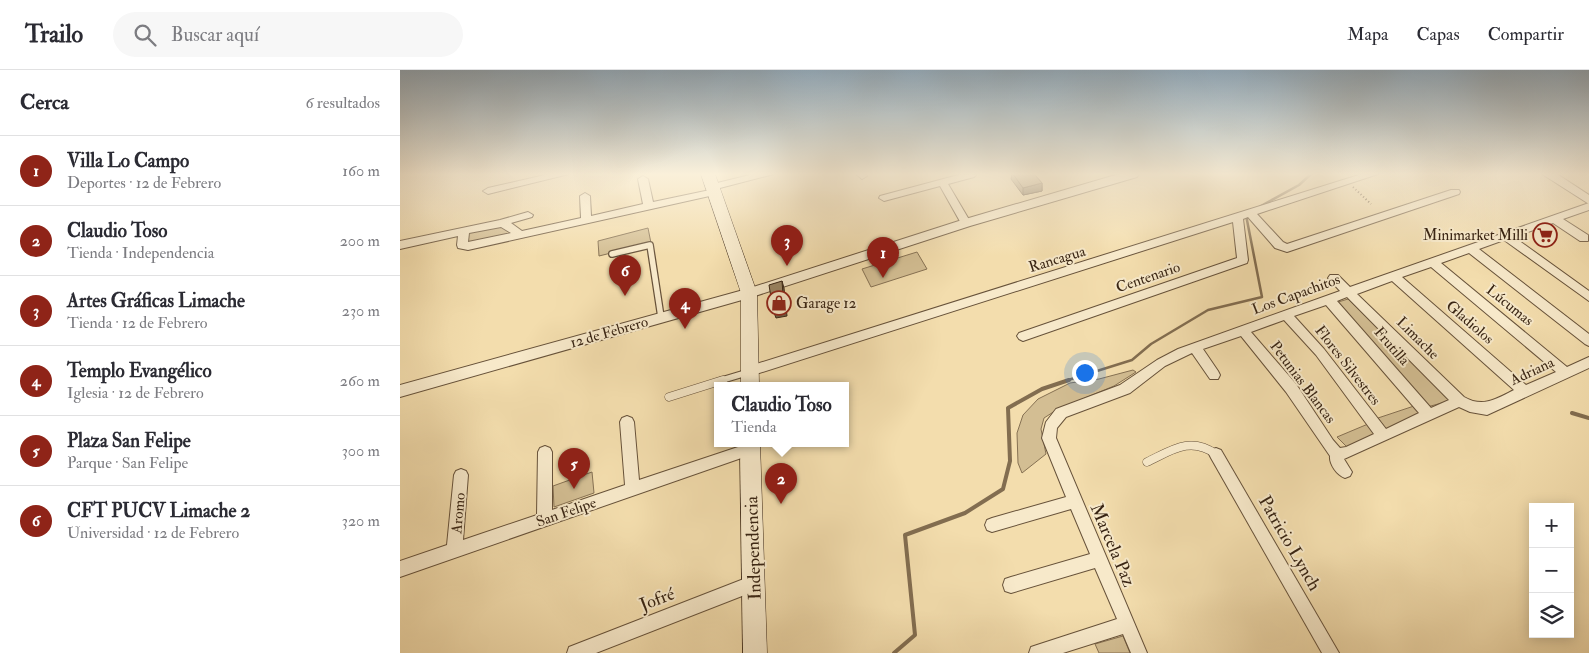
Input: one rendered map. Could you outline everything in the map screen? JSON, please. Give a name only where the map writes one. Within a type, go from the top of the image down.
[{"type":"main road","points":[[717,201],[749,293],[750,378]]},
{"type":"main road","name":"Independencia","points":[[744,449],[754,583],[755,653]]},
{"type":"street","points":[[585,201],[586,220]]},
{"type":"street","points":[[647,201],[648,206]]},
{"type":"street","points":[[464,231],[462,245],[468,246],[648,206],[662,201]]},
{"type":"street","points":[[953,201],[966,223]]},
{"type":"street","name":"12 de Febrero","points":[[400,392],[749,293],[966,223],[1040,201]]},
{"type":"street","name":"Rancagua","points":[[750,378],[1290,201]]},
{"type":"street","points":[[1245,216],[1279,245],[1287,248],[1427,201]]},
{"type":"street","name":"Los Capachitos","points":[[1054,451],[1049,438],[1051,426],[1061,414],[1125,389],[1172,356],[1589,206]]},
{"type":"street","points":[[400,245],[503,223],[511,218],[528,215]]},
{"type":"street","name":"Centenario","points":[[1023,336],[1243,260],[1245,216]]},
{"type":"street","points":[[1555,219],[1584,238]]},
{"type":"street","points":[[503,223],[521,235]]},
{"type":"street","points":[[1507,237],[1589,297]]},
{"type":"street","points":[[1471,249],[1589,340]]},
{"type":"street","name":"Lúcumas","points":[[1433,263],[1566,373]]},
{"type":"street","name":"Gladiolos","points":[[1394,277],[1524,392]]},
{"type":"street","name":"Limache","points":[[1334,278],[1459,401],[1470,407],[1488,409]]},
{"type":"street","name":"Frutilla","points":[[1329,300],[1428,414]]},
{"type":"street","name":"Flores Silvestres","points":[[1286,315],[1320,352],[1382,435]]},
{"type":"street","name":"Petunias Blancas","points":[[1243,330],[1291,388],[1328,444],[1337,454],[1336,459],[1345,472]]},
{"type":"street","points":[[1195,348],[1214,375]]},
{"type":"street","name":"Adriana","points":[[1488,409],[1589,362]]},
{"type":"street","points":[[1337,454],[1347,453],[1382,435],[1459,401]]},
{"type":"street","points":[[627,422],[633,489]]},
{"type":"street","name":"San Felipe","points":[[400,570],[744,449]]},
{"type":"street","name":"Marcela Paz","points":[[1054,451],[1138,653]]},
{"type":"street","points":[[544,520],[545,452]]},
{"type":"street","name":"Patricio Lynch","points":[[1216,454],[1331,653]]},
{"type":"street","name":"Aromo","points":[[454,551],[461,475]]},
{"type":"street","points":[[992,525],[1074,501]]},
{"type":"street","points":[[1011,585],[1099,559]]},
{"type":"street","name":"Jofré","points":[[575,653],[754,583]]},
{"type":"street","points":[[1037,653],[1127,624]]},
{"type":"lane","points":[[612,254],[650,245],[660,317]]},
{"type":"lane","points":[[733,382],[750,378]]},
{"type":"lane","points":[[669,397],[714,386]]},
{"type":"lane","points":[[1147,462],[1189,443],[1206,446],[1216,454]]},
{"type":"path","points":[[1368,201],[1371,204]]},
{"type":"shaded area","points":[[501,226],[511,234],[468,245],[467,233]]},
{"type":"shaded area","points":[[648,228],[651,243],[599,256],[598,241]]},
{"type":"shaded area","points":[[917,252],[927,269],[871,287],[862,269]]},
{"type":"shaded area","points":[[1348,299],[1453,400],[1427,407],[1335,303]]},
{"type":"shaded area","points":[[1133,370],[1136,372],[1114,386],[1058,409],[1044,418],[1041,429],[1046,454],[1022,473],[1018,463],[1017,433],[1023,415],[1038,399],[1070,383],[1099,379]]},
{"type":"shaded area","points":[[1414,406],[1420,415],[1386,429],[1378,418]]},
{"type":"shaded area","points":[[1368,424],[1376,434],[1347,447],[1337,437]]},
{"type":"shaded area","points":[[592,472],[594,493],[554,507],[553,486]]},
{"type":"shaded area","points":[[1123,636],[1130,653],[1099,653],[1095,644]]},
{"type":"building","name":"Garage 12","points":[[782,281],[784,308],[773,310],[769,285]]},
{"type":"waterway","points":[[1259,207],[1270,201]]},
{"type":"waterway","points":[[1065,381],[1132,360],[1151,344],[1208,310],[1262,297],[1246,215]]},
{"type":"waterway","points":[[894,653],[915,635],[905,535],[965,513],[1003,489],[1010,461],[1008,408],[1042,389],[1069,380]]},
{"type":"waterway","points":[[1572,413],[1589,418]]},
{"type":"place","name":"Minimarket Milli","points":[[1545,235]]},
{"type":"place","name":"Artes Gráficas Limache","points":[[787,266]]},
{"type":"place","name":"Villa Lo Campo","points":[[883,278]]},
{"type":"place","name":"CFT PUCV Limache 2","points":[[625,296]]},
{"type":"place","name":"Garage 12","points":[[779,303]]},
{"type":"place","name":"Templo Evangélico","points":[[685,329]]},
{"type":"place","name":"Plaza San Felipe","points":[[574,489]]},
{"type":"place","name":"Claudio Toso","points":[[781,504]]}]
